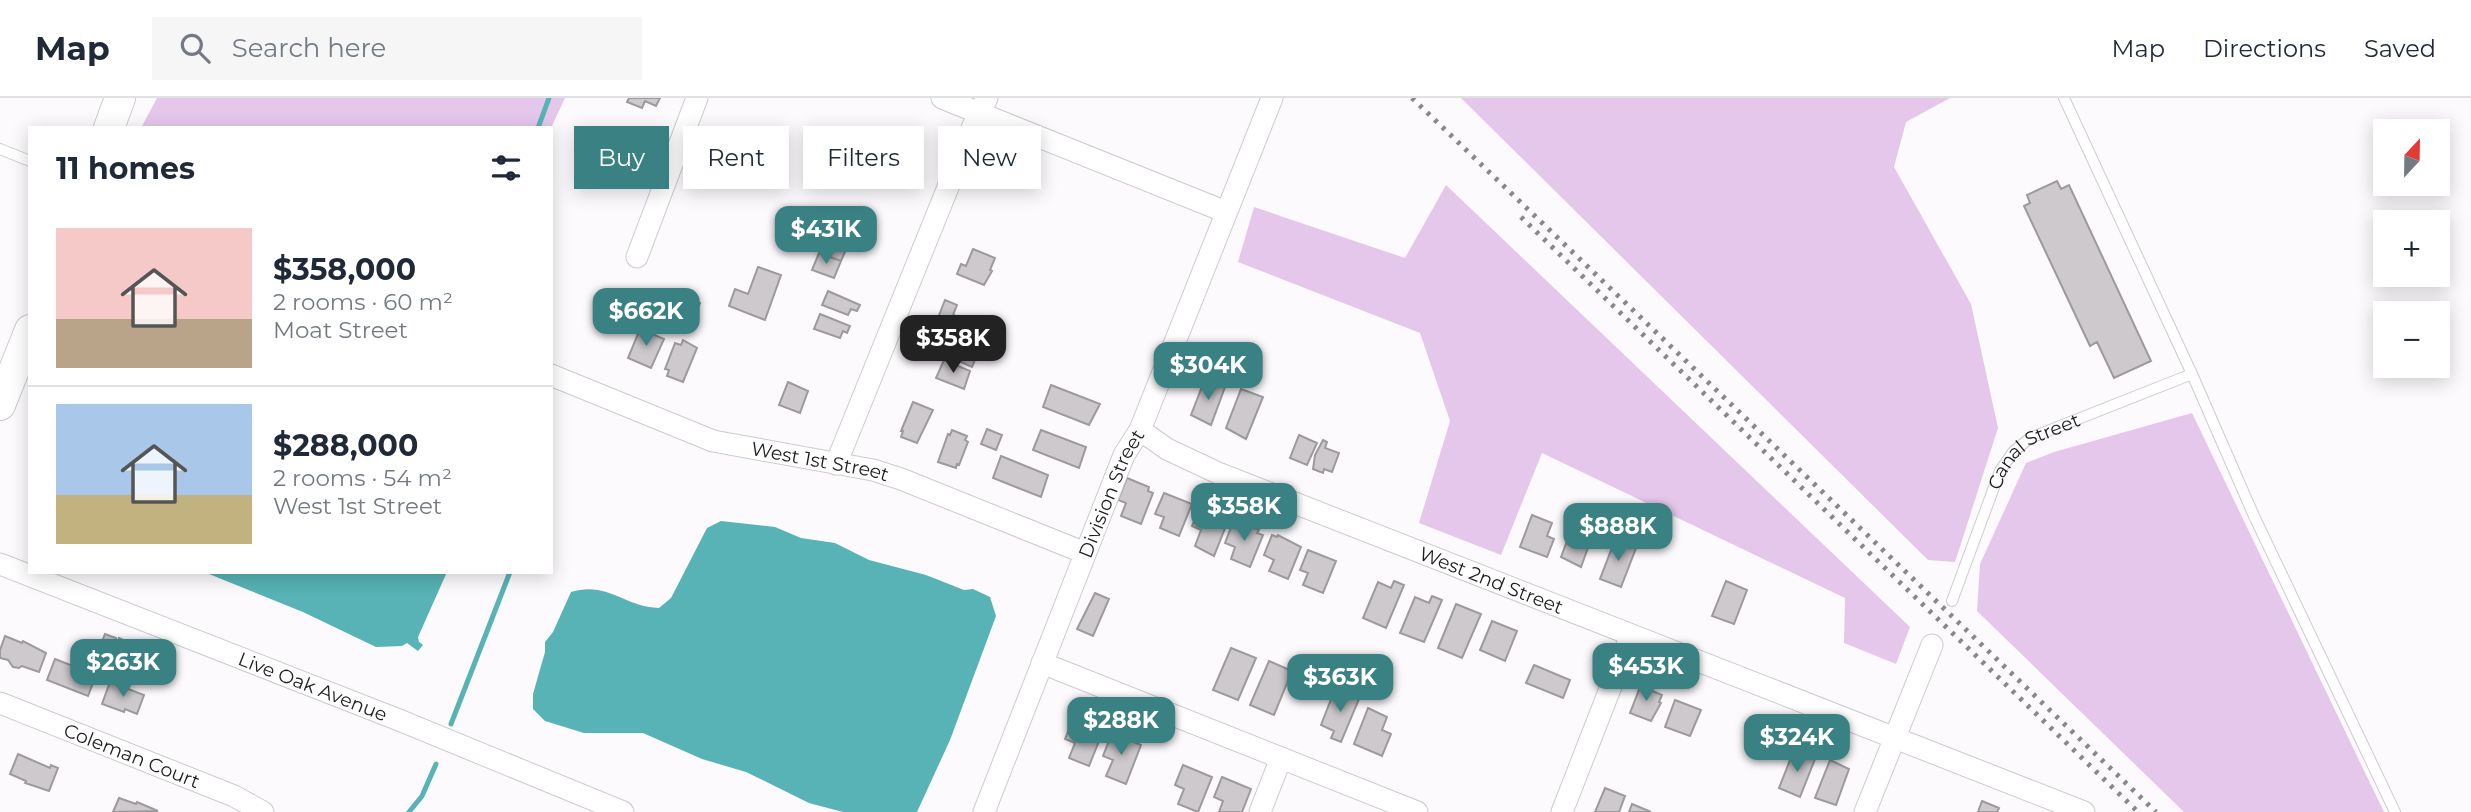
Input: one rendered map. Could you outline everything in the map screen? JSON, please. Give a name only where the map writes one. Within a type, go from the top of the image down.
[{"type":"street","points":[[110,126],[120,98]]},
{"type":"street","points":[[636,257],[697,98]]},
{"type":"street","points":[[942,98],[984,106],[1226,212]]},
{"type":"street","name":"Division Street","points":[[984,812],[1124,455],[1140,430],[1272,98]]},
{"type":"street","points":[[836,464],[984,106]]},
{"type":"street","points":[[0,405],[28,335]]},
{"type":"street","name":"West 1st Street","points":[[553,376],[713,440],[873,470],[901,479],[1085,553]]},
{"type":"street","name":"West 2nd Street","points":[[1140,430],[1167,450],[1218,473],[2084,812]]},
{"type":"street","name":"Live Oak Avenue","points":[[0,564],[399,720],[623,812]]},
{"type":"street","points":[[1562,812],[1631,635]]},
{"type":"street","points":[[1865,812],[1932,645]]},
{"type":"street","points":[[1042,663],[1417,812]]},
{"type":"street","name":"Coleman Court","points":[[0,703],[234,796],[263,812]]},
{"type":"street","points":[[1260,812],[1281,758]]},
{"type":"lane","points":[[2064,98],[2192,374],[2254,516],[2395,812]]},
{"type":"lane","points":[[0,149],[28,160]]},
{"type":"lane","name":"Canal Street","points":[[1952,601],[2000,471],[2012,452],[2040,433],[2192,374]]},
{"type":"shaded area","points":[[157,98],[565,98],[552,126],[142,126]]},
{"type":"shaded area","points":[[1461,98],[1950,98],[1906,122],[1894,167],[1971,304],[1998,428],[1955,562],[1928,560]]},
{"type":"shaded area","points":[[1446,185],[1910,627],[1896,664],[1844,643],[1845,598],[1542,453],[1501,555],[1419,523],[1450,421],[1420,333],[1238,262],[1254,207],[1405,258]]},
{"type":"shaded area","points":[[2192,413],[2384,812],[2184,812],[1977,611],[1980,564],[2026,463],[2054,452]]},
{"type":"water","points":[[721,521],[775,527],[801,538],[835,543],[869,560],[926,575],[964,590],[973,589],[990,597],[996,616],[950,740],[917,812],[843,812],[809,803],[746,772],[702,759],[643,733],[584,733],[545,721],[533,709],[533,694],[545,652],[545,642],[553,632],[571,592],[584,589],[606,592],[636,604],[659,608],[671,598],[707,528]]},
{"type":"water","points":[[209,574],[446,574],[418,637],[423,645],[418,651],[407,643],[402,646],[376,647],[303,612]]},
{"type":"building","points":[[629,98],[660,98],[656,106],[645,101],[642,108],[627,102]]},
{"type":"building","points":[[2057,181],[2061,189],[2069,185],[2151,361],[2114,378],[2097,342],[2090,346],[2024,206],[2030,203],[2027,195]]},
{"type":"building","points":[[833,219],[854,228],[848,245],[826,236]]},
{"type":"building","points":[[826,236],[848,245],[841,261],[819,253]]},
{"type":"building","points":[[973,249],[995,258],[990,270],[992,271],[984,285],[957,274],[961,264],[966,266]]},
{"type":"building","points":[[819,253],[841,261],[834,278],[812,270]]},
{"type":"building","points":[[758,267],[781,275],[765,320],[729,306],[735,289],[748,294]]},
{"type":"building","points":[[828,291],[860,305],[857,311],[851,309],[848,315],[822,305]]},
{"type":"building","points":[[690,299],[700,303],[694,318],[684,313]]},
{"type":"building","points":[[945,300],[957,305],[953,315],[983,324],[980,334],[973,331],[970,337],[936,323]]},
{"type":"building","points":[[820,314],[850,326],[847,333],[843,331],[840,338],[814,329]]},
{"type":"building","points":[[640,329],[664,339],[651,368],[628,358]]},
{"type":"building","points":[[952,337],[980,348],[972,367],[945,355]]},
{"type":"building","points":[[683,340],[697,348],[683,382],[667,376],[669,370],[665,369],[675,343],[681,345]]},
{"type":"building","points":[[944,360],[970,371],[964,389],[936,378]]},
{"type":"building","points":[[1205,379],[1225,387],[1211,425],[1191,415]]},
{"type":"building","points":[[788,382],[808,391],[800,413],[779,405]]},
{"type":"building","points":[[1051,385],[1100,404],[1089,425],[1043,407]]},
{"type":"building","points":[[1241,389],[1263,397],[1246,439],[1226,428]]},
{"type":"building","points":[[913,402],[933,410],[917,443],[901,437]]},
{"type":"building","points":[[987,429],[1002,435],[996,450],[981,444]]},
{"type":"building","points":[[952,430],[967,436],[965,440],[968,442],[956,468],[938,462]]},
{"type":"building","points":[[1041,430],[1086,447],[1079,468],[1033,450]]},
{"type":"building","points":[[1299,435],[1317,443],[1307,465],[1290,458]]},
{"type":"building","points":[[1323,440],[1327,442],[1325,448],[1339,453],[1332,472],[1324,469],[1323,473],[1313,469],[1315,455]]},
{"type":"building","points":[[1001,456],[1048,475],[1041,497],[993,478]]},
{"type":"building","points":[[1127,478],[1149,487],[1148,491],[1153,493],[1141,524],[1121,516],[1126,503],[1118,500]]},
{"type":"building","points":[[1164,493],[1192,504],[1179,536],[1160,528],[1164,517],[1155,514]]},
{"type":"building","points":[[1200,506],[1229,518],[1214,556],[1195,546],[1201,530],[1192,526]]},
{"type":"building","points":[[1532,515],[1552,523],[1547,536],[1554,539],[1547,557],[1520,547]]},
{"type":"building","points":[[1234,520],[1259,530],[1257,533],[1263,535],[1250,567],[1231,559],[1235,547],[1225,543]]},
{"type":"building","points":[[1575,520],[1595,528],[1581,567],[1561,557]]},
{"type":"building","points":[[1272,535],[1278,535],[1301,547],[1288,579],[1269,571],[1274,560],[1264,555]]},
{"type":"building","points":[[1623,539],[1636,548],[1621,587],[1600,579],[1615,540],[1622,542]]},
{"type":"building","points":[[1308,550],[1336,561],[1323,593],[1303,585],[1308,573],[1300,570]]},
{"type":"building","points":[[1394,581],[1404,585],[1386,628],[1363,618],[1378,582],[1391,588]]},
{"type":"building","points":[[1726,581],[1747,590],[1734,624],[1712,616]]},
{"type":"building","points":[[1095,593],[1109,599],[1093,636],[1077,629]]},
{"type":"building","points":[[1432,596],[1442,600],[1424,642],[1400,633],[1415,597],[1429,603]]},
{"type":"building","points":[[1456,604],[1481,614],[1462,658],[1438,648]]},
{"type":"building","points":[[1492,621],[1517,631],[1505,661],[1480,650]]},
{"type":"building","points":[[105,634],[116,638],[110,654],[99,649]]},
{"type":"building","points":[[5,636],[22,643],[23,641],[46,653],[39,672],[22,666],[13,667],[8,660],[0,658]]},
{"type":"building","points":[[119,638],[131,644],[124,661],[111,656]]},
{"type":"building","points":[[1231,648],[1256,658],[1238,700],[1213,690]]},
{"type":"building","points":[[55,659],[78,668],[81,661],[96,668],[88,696],[47,680]]},
{"type":"building","points":[[1269,661],[1292,671],[1274,715],[1250,705]]},
{"type":"building","points":[[1534,665],[1570,680],[1563,698],[1526,683]]},
{"type":"building","points":[[110,682],[144,695],[137,714],[102,704]]},
{"type":"building","points":[[1642,682],[1652,686],[1650,690],[1662,695],[1659,702],[1661,703],[1651,721],[1630,713]]},
{"type":"building","points":[[1335,689],[1359,699],[1341,742],[1331,738],[1334,731],[1321,725]]},
{"type":"building","points":[[1675,700],[1701,710],[1690,736],[1665,727]]},
{"type":"building","points":[[1368,708],[1387,717],[1382,730],[1391,734],[1382,756],[1354,744]]},
{"type":"building","points":[[1073,719],[1103,731],[1089,766],[1069,758],[1075,743],[1065,739]]},
{"type":"building","points":[[1112,733],[1141,745],[1126,784],[1106,776],[1113,760],[1103,756]]},
{"type":"building","points":[[1794,750],[1815,759],[1800,797],[1779,788]]},
{"type":"building","points":[[18,754],[50,768],[51,765],[58,768],[49,791],[25,783],[26,781],[10,774]]},
{"type":"building","points":[[1830,760],[1849,769],[1836,805],[1815,798]]},
{"type":"building","points":[[1183,765],[1212,777],[1198,812],[1178,804],[1184,789],[1175,785]]},
{"type":"building","points":[[1222,777],[1251,789],[1242,812],[1219,812],[1223,801],[1214,797]]},
{"type":"building","points":[[1605,788],[1625,796],[1619,812],[1595,812]]},
{"type":"building","points":[[119,798],[136,804],[137,802],[158,811],[113,812]]},
{"type":"building","points":[[1982,801],[1999,808],[1997,812],[1978,812]]},
{"type":"building","points":[[1632,804],[1651,812],[1629,812]]},
{"type":"waterway","points":[[539,126],[549,98]]},
{"type":"waterway","points":[[451,724],[509,574]]},
{"type":"waterway","points":[[409,812],[422,796],[436,764]]},
{"type":"railway","points":[[1412,98],[2156,812]]},
{"type":"railway","points":[[1521,217],[2138,812]]}]
